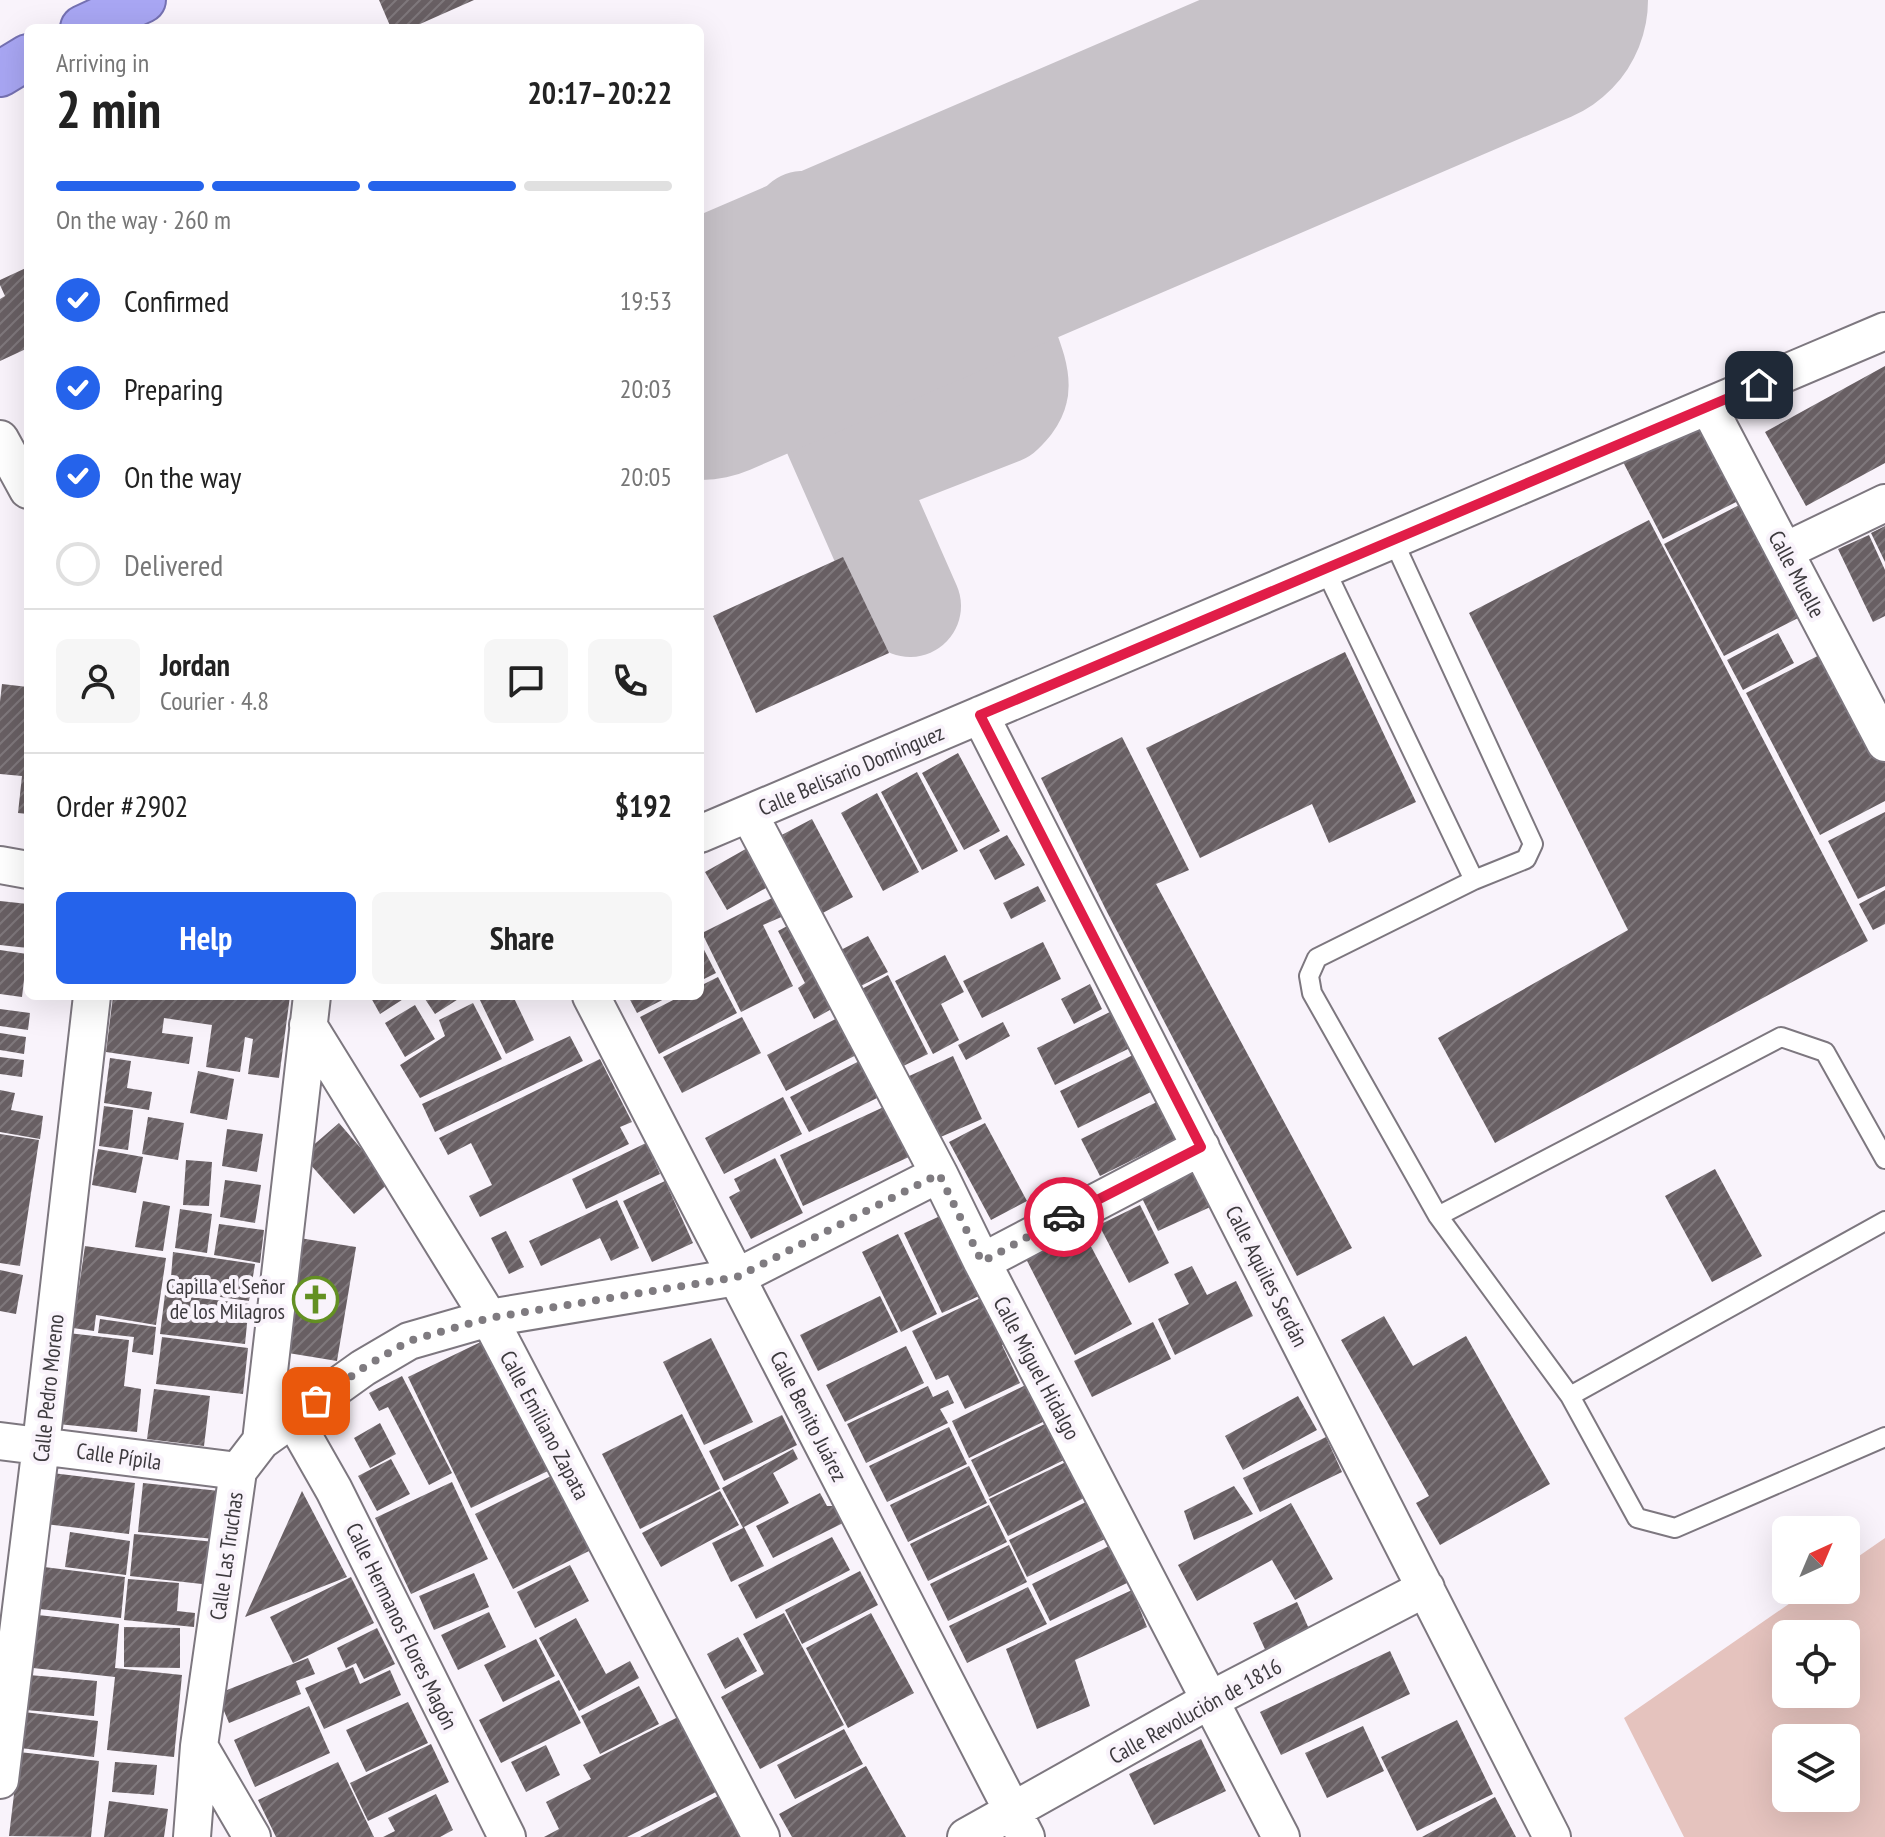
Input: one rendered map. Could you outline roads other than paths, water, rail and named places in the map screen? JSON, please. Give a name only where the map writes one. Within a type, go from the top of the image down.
[{"type":"highway","points":[[92,24],[143,0]]},
{"type":"highway","points":[[0,74],[24,59]]},
{"type":"street","name":"Calle Belisario Domínguez","points":[[704,832],[1885,331]]},
{"type":"street","name":"Calle Muelle","points":[[1708,406],[1885,743]]},
{"type":"street","points":[[0,439],[24,483]]},
{"type":"street","points":[[1785,551],[1885,503]]},
{"type":"street","name":"Calle Aquiles Serdán","points":[[980,715],[1552,1837]]},
{"type":"street","name":"Calle Miguel Hidalgo","points":[[749,814],[939,1174],[1281,1837]]},
{"type":"street","points":[[0,865],[24,869]]},
{"type":"street","name":"Calle Pedro Moreno","points":[[0,1780],[92,1000]]},
{"type":"street","name":"Calle Benito Juárez","points":[[593,1000],[1019,1824]]},
{"type":"street","points":[[261,1441],[310,1010]]},
{"type":"street","name":"Calle Emiliano Zapata","points":[[310,1010],[489,1318],[761,1837]]},
{"type":"street","points":[[982,1262],[1201,1147]]},
{"type":"street","points":[[261,1441],[363,1368],[409,1341],[489,1318],[737,1277],[939,1174]]},
{"type":"street","name":"Calle Hermanos Flores Magón","points":[[293,1418],[334,1490],[507,1837]]},
{"type":"street","name":"Calle Pípila","points":[[0,1441],[238,1471]]},
{"type":"street","name":"Calle Las Truchas","points":[[192,1837],[199,1746],[238,1471],[261,1441]]},
{"type":"street","name":"Calle Revolución de 1816","points":[[966,1837],[1019,1824],[1210,1700],[1426,1588]]},
{"type":"street","points":[[199,1746],[252,1837]]},
{"type":"lane","points":[[1393,540],[1533,844],[1526,859],[1474,880],[1317,958],[1309,976],[1312,993],[1438,1216],[1570,1396],[1637,1518],[1675,1528],[1885,1437]]},
{"type":"lane","points":[[1325,569],[1474,880]]},
{"type":"lane","points":[[1438,1216],[1781,1037],[1825,1052],[1885,1159]]},
{"type":"lane","points":[[1570,1396],[1885,1221]]},
{"type":"place","name":"Capilla el Señor de los Milagros","points":[[316,1299]]}]
